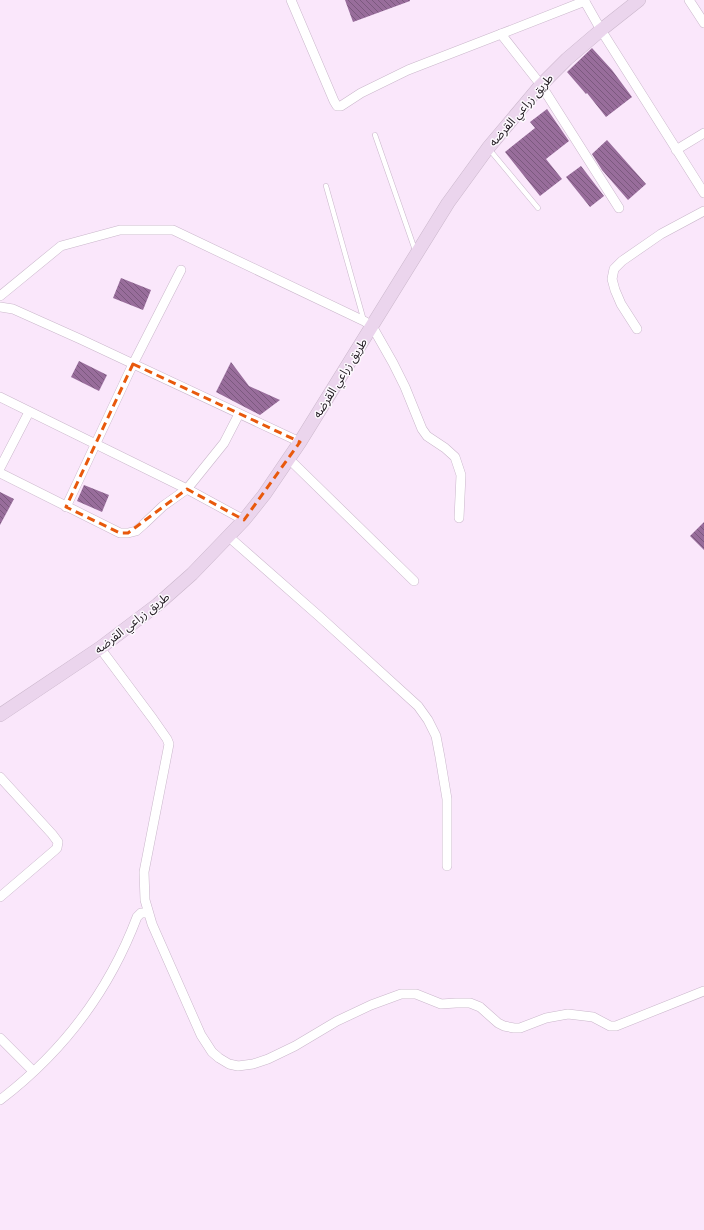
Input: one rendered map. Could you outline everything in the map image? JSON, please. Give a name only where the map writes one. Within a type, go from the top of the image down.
[{"type":"main road","name":"طريق زراعي القرضه","points":[[0,715],[100,648],[157,605],[192,574],[229,537],[264,495],[289,459],[368,324],[416,254],[448,203],[488,148],[541,84],[567,59],[637,1]]},
{"type":"street","points":[[291,0],[337,106],[341,106],[361,93],[408,70],[584,1],[704,193]]},
{"type":"street","points":[[689,0],[704,23]]},
{"type":"street","points":[[501,34],[541,84],[619,208]]},
{"type":"street","points":[[676,150],[704,133]]},
{"type":"street","points":[[637,329],[621,304],[615,290],[612,279],[614,269],[622,260],[656,238],[704,211]]},
{"type":"street","points":[[0,296],[61,246],[120,230],[173,230],[368,324],[393,363],[422,429],[427,436],[455,457],[461,475],[459,518]]},
{"type":"street","points":[[66,507],[133,364],[181,270]]},
{"type":"street","points":[[0,307],[13,309],[300,442]]},
{"type":"street","points":[[0,397],[187,489],[244,520]]},
{"type":"street","points":[[0,468],[29,412]]},
{"type":"street","points":[[0,473],[120,533],[128,534],[144,524],[163,506],[187,489],[224,443],[239,414]]},
{"type":"street","points":[[289,459],[414,581]]},
{"type":"street","points":[[229,537],[418,706],[428,720],[436,736],[447,799],[447,866]]},
{"type":"street","points":[[100,648],[153,719],[169,744],[144,872],[144,900],[147,913],[201,1035],[212,1052],[229,1064],[238,1066],[253,1064],[274,1056],[300,1043],[337,1021],[371,1005],[401,994],[416,994],[441,1004],[456,1002],[470,1004],[480,1007],[498,1023],[504,1026],[520,1028],[546,1018],[568,1014],[592,1017],[610,1026],[616,1026],[704,991]]},
{"type":"street","points":[[0,777],[58,842],[55,850],[0,897]]},
{"type":"street","points":[[0,1100],[34,1071],[64,1039],[93,1003],[122,955],[137,917],[141,913],[147,913]]},
{"type":"street","points":[[0,1038],[34,1071]]},
{"type":"lane","points":[[375,135],[416,254]]},
{"type":"lane","points":[[488,148],[538,208]]},
{"type":"lane","points":[[326,186],[368,324]]},
{"type":"highlighted area","points":[[133,364],[300,442],[244,520],[187,489],[128,533],[120,533],[66,507]]},
{"type":"building","points":[[345,0],[410,0],[410,1],[353,22]]},
{"type":"building","points":[[592,48],[612,70],[632,97],[606,117],[587,93],[586,94],[567,72]]},
{"type":"building","points":[[547,109],[569,141],[546,159],[562,179],[540,196],[505,152],[535,128],[530,122]]},
{"type":"building","points":[[607,140],[646,184],[628,200],[602,170],[592,154]]},
{"type":"building","points":[[581,166],[604,196],[590,207],[566,177]]},
{"type":"building","points":[[121,278],[151,290],[143,310],[113,298]]},
{"type":"building","points":[[79,361],[107,375],[99,391],[71,377]]},
{"type":"building","points":[[231,362],[249,386],[280,400],[260,415],[216,392]]},
{"type":"building","points":[[84,485],[109,495],[102,512],[77,501]]},
{"type":"building","points":[[0,492],[14,499],[0,525]]},
{"type":"building","points":[[704,522],[704,550],[690,536]]}]
